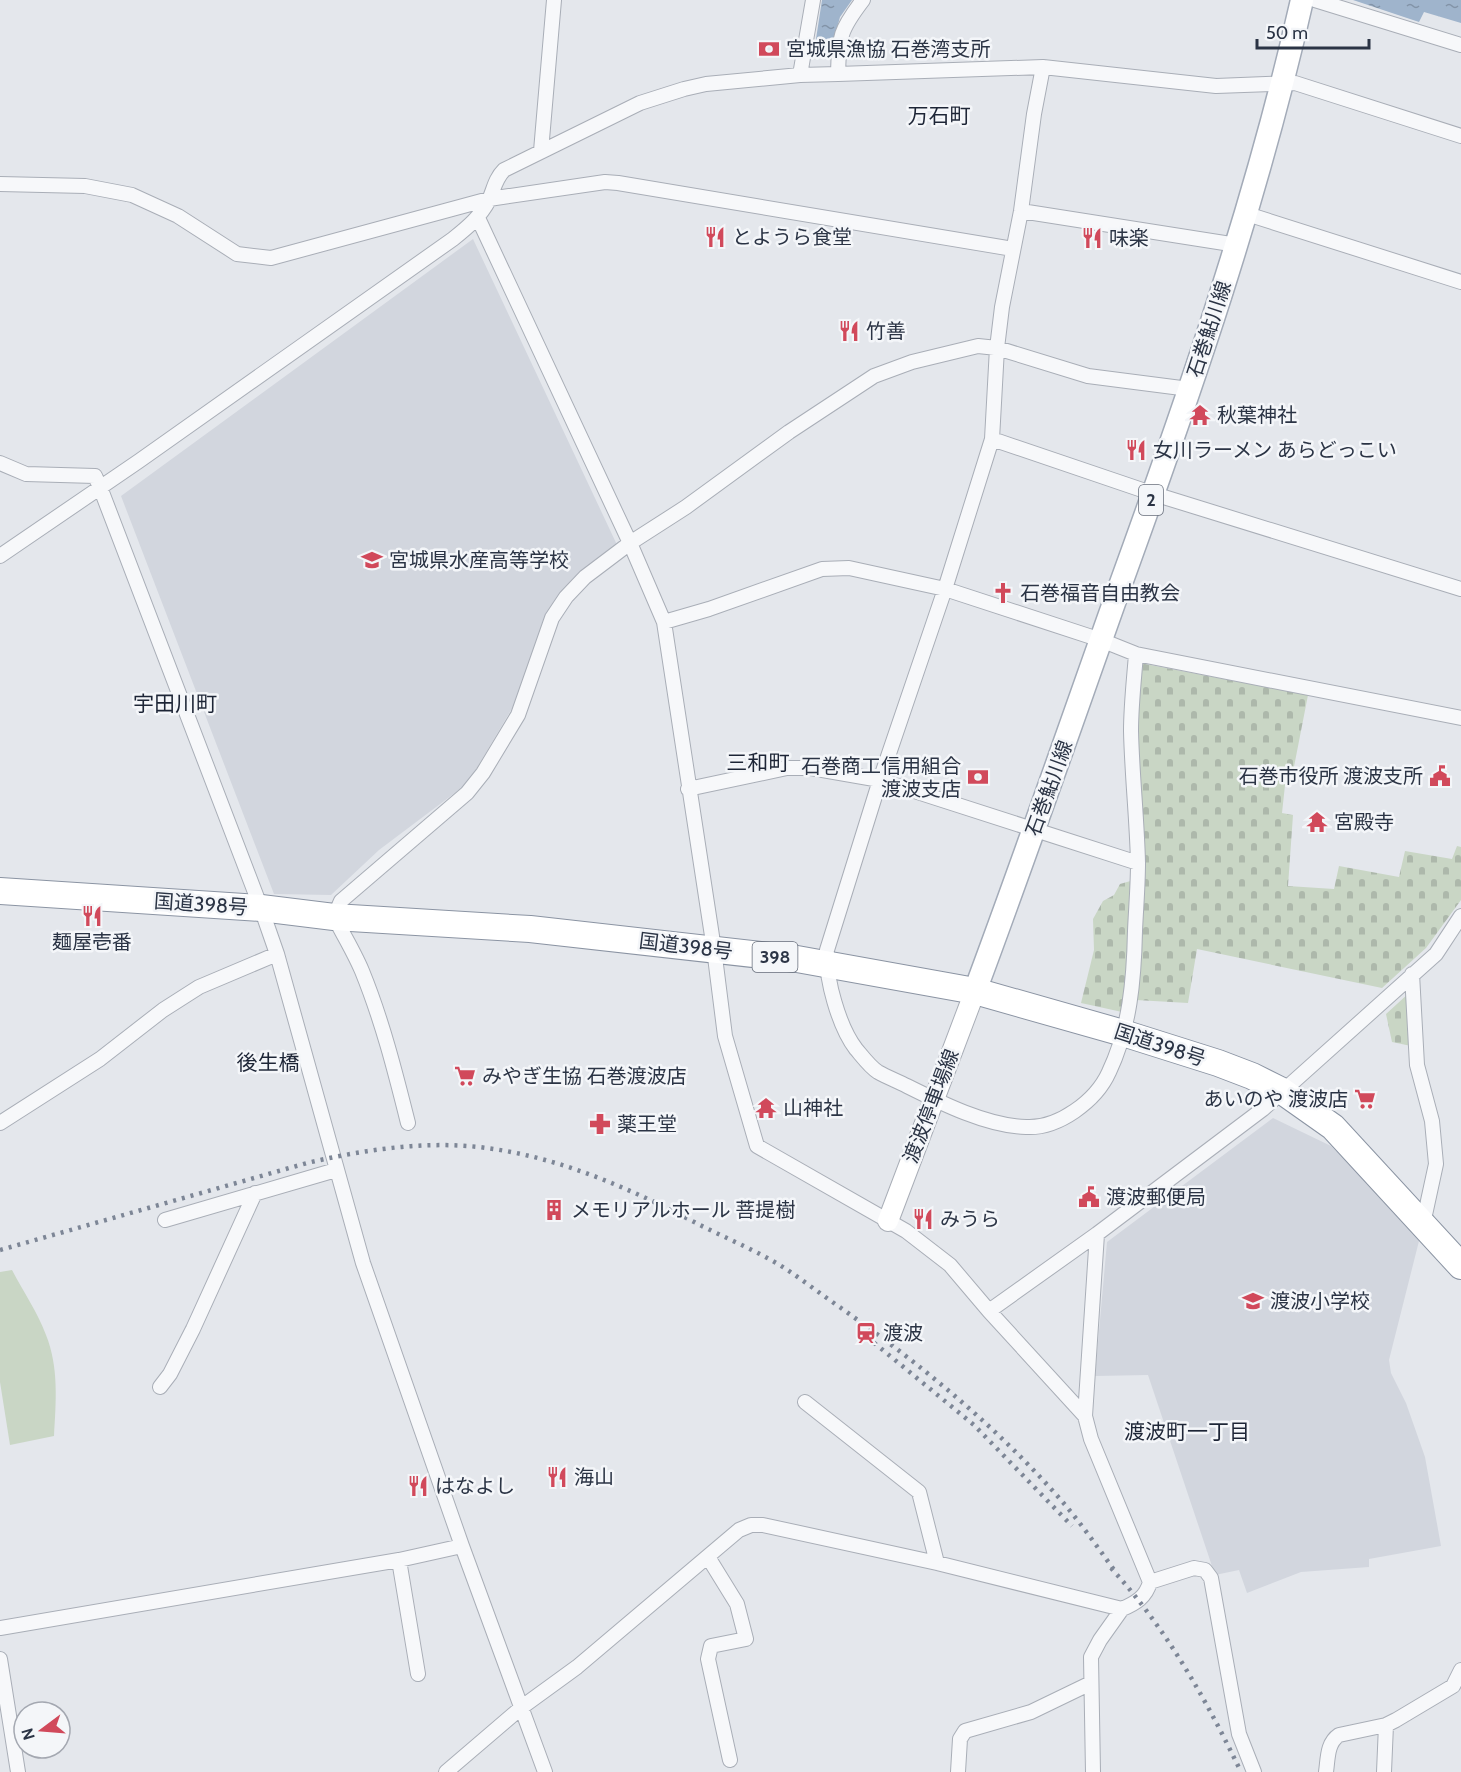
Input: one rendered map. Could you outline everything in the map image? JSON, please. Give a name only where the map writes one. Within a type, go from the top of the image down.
[{"type":"highway","name":"国道398号","points":[[0,891],[530,929],[714,949],[826,965],[975,992],[1123,1033],[1218,1063],[1282,1091],[1333,1127],[1461,1266]]},
{"type":"main road","name":"石巻鮎川線","points":[[975,992],[1154,494],[1237,245],[1283,84],[1302,0]]},
{"type":"main road","name":"渡波停車場線","points":[[888,1221],[975,992]]},
{"type":"street","points":[[541,151],[554,0]]},
{"type":"street","points":[[800,75],[813,0]]},
{"type":"street","points":[[838,74],[839,44],[846,23],[863,0]]},
{"type":"street","points":[[1315,0],[1461,45]]},
{"type":"street","points":[[1043,67],[997,348],[992,439],[945,589],[880,780],[827,950],[826,965],[829,981],[840,1018],[854,1047],[877,1071],[934,1099],[996,1123],[1027,1128],[1047,1124],[1071,1112],[1097,1091],[1109,1073],[1123,1033],[1131,998],[1134,966],[1138,863],[1131,730],[1136,654]]},
{"type":"street","points":[[0,556],[453,239],[478,218],[498,176],[504,170],[640,103],[684,88],[800,75],[1043,67],[1216,86],[1295,83],[1461,136]]},
{"type":"street","points":[[0,184],[85,186],[132,195],[178,216],[237,254],[272,258],[489,199],[604,182],[1013,249]]},
{"type":"street","points":[[1021,211],[1237,245]]},
{"type":"street","points":[[1247,214],[1461,282]]},
{"type":"street","points":[[478,218],[630,543],[664,622],[725,1036],[757,1146],[906,1231],[950,1264],[989,1311],[1085,1416]]},
{"type":"street","points":[[408,1123],[387,1040],[376,1008],[361,968],[334,916],[341,901],[468,793],[483,773],[518,715],[552,618],[566,597],[585,577],[789,432],[874,376],[912,362],[978,346],[997,348],[1088,375],[1189,389]]},
{"type":"street","points":[[992,439],[1154,494],[1461,589]]},
{"type":"street","points":[[0,463],[26,474],[95,476],[100,488],[277,954],[363,1263],[462,1546],[545,1772]]},
{"type":"street","points":[[664,622],[709,609],[822,569],[849,568],[945,589],[1101,640],[1136,654],[1461,718]]},
{"type":"street","points":[[688,789],[788,768],[811,768],[880,780],[1138,863]]},
{"type":"street","points":[[989,1311],[1097,1234],[1263,1109],[1436,954],[1461,916]]},
{"type":"street","points":[[0,1123],[100,1059],[163,1010],[199,987],[277,954]]},
{"type":"street","points":[[1412,974],[1417,1065],[1432,1121],[1436,1164],[1423,1224]]},
{"type":"street","points":[[165,1220],[336,1170]]},
{"type":"street","points":[[160,1387],[170,1374],[194,1329],[255,1194]]},
{"type":"street","points":[[1097,1234],[1085,1416],[1091,1440],[1149,1582]]},
{"type":"street","points":[[805,1402],[919,1492],[937,1563]]},
{"type":"street","points":[[446,1772],[522,1707],[577,1667],[739,1530],[751,1525],[762,1525],[937,1563],[1122,1609]]},
{"type":"street","points":[[0,1628],[399,1560],[462,1546]]},
{"type":"street","points":[[708,1557],[737,1604],[746,1639],[711,1646],[708,1659],[730,1760]]},
{"type":"street","points":[[399,1560],[418,1674]]},
{"type":"street","points":[[1093,1772],[1091,1657],[1122,1609],[1141,1598],[1149,1582],[1194,1568],[1206,1570],[1211,1578],[1237,1727],[1254,1772]]},
{"type":"street","points":[[0,1659],[18,1772]]},
{"type":"street","points":[[1326,1772],[1330,1744],[1339,1734],[1386,1725],[1453,1686],[1461,1670]]},
{"type":"street","points":[[958,1772],[960,1739],[965,1731],[1023,1715],[1091,1683]]},
{"type":"street","points":[[1384,1772],[1386,1725]]},
{"type":"shaded area","name":"宮城県水産高等学校","points":[[473,239],[618,547],[578,573],[552,608],[517,700],[468,783],[379,850],[331,895],[274,894],[121,496]]},
{"type":"shaded area","name":"渡波小学校","points":[[1273,1118],[1331,1146],[1420,1237],[1389,1360],[1391,1373],[1406,1403],[1425,1457],[1441,1546],[1369,1559],[1369,1567],[1301,1572],[1247,1593],[1239,1570],[1215,1575],[1148,1375],[1095,1376],[1107,1242]]},
{"type":"green space","points":[[1140,663],[1308,695],[1292,777],[1286,776],[1282,813],[1293,815],[1288,886],[1334,889],[1339,866],[1399,877],[1405,851],[1452,859],[1457,846],[1461,847],[1461,900],[1426,948],[1382,988],[1197,949],[1188,1003],[1136,1000],[1136,737]]},
{"type":"green space","points":[[1134,880],[1127,995],[1122,1012],[1081,1003],[1094,950],[1093,919],[1103,901],[1114,895],[1120,884]]},
{"type":"green space","points":[[1409,993],[1411,1046],[1392,1042],[1386,1014]]},
{"type":"green space","points":[[12,1270],[35,1310],[46,1335],[55,1372],[56,1398],[54,1436],[10,1445],[0,1382],[0,1272]]},
{"type":"water","points":[[822,0],[852,0],[840,17],[830,54],[814,52]]},
{"type":"water","points":[[1353,0],[1461,0],[1461,23],[1424,12],[1419,22]]},
{"type":"railway","points":[[0,1250],[307,1163],[349,1154],[414,1146],[457,1145],[508,1151],[564,1166],[644,1197],[764,1256],[869,1328],[951,1393],[1003,1440],[1061,1500],[1117,1574]]},
{"type":"railway","points":[[867,1337],[974,1425],[1072,1526]]},
{"type":"railway","points":[[1111,1568],[1150,1615],[1183,1665],[1214,1718],[1241,1772]]},
{"type":"place","name":"宮城県漁協 石巻湾支所","points":[[769,49]]},
{"type":"place","name":"とようら食堂","points":[[715,237]]},
{"type":"place","name":"味楽","points":[[1092,238]]},
{"type":"place","name":"竹善","points":[[849,331]]},
{"type":"place","name":"秋葉神社","points":[[1200,415]]},
{"type":"place","name":"女川ラーメン あらどっこい","points":[[1136,450]]},
{"type":"place","name":"宮城県水産高等学校","points":[[372,560]]},
{"type":"place","name":"石巻福音自由教会","points":[[1003,593]]},
{"type":"place","name":"石巻市役所 渡波支所","points":[[1440,776]]},
{"type":"place","name":"石巻商工信用組合 渡波支店","points":[[978,777]]},
{"type":"place","name":"宮殿寺","points":[[1317,822]]},
{"type":"place","name":"麺屋壱番","points":[[92,916]]},
{"type":"place","name":"みやぎ生協 石巻渡波店","points":[[465,1076]]},
{"type":"place","name":"あいのや 渡波店","points":[[1365,1099]]},
{"type":"place","name":"山神社","points":[[766,1108]]},
{"type":"place","name":"薬王堂","points":[[600,1124]]},
{"type":"place","name":"渡波郵便局","points":[[1089,1197]]},
{"type":"place","name":"メモリアルホール 菩提樹","points":[[554,1210]]},
{"type":"place","name":"みうら","points":[[923,1219]]},
{"type":"place","name":"渡波小学校","points":[[1253,1301]]},
{"type":"place","name":"渡波","points":[[866,1333]]},
{"type":"place","name":"海山","points":[[557,1477]]},
{"type":"place","name":"はなよし","points":[[418,1486]]},
{"type":"district","name":"万石町","points":[[939,116]]},
{"type":"district","name":"宇田川町","points":[[175,704]]},
{"type":"district","name":"三和町","points":[[758,763]]},
{"type":"district","name":"後生橋","points":[[268,1063]]},
{"type":"district","name":"渡波町一丁目","points":[[1187,1432]]}]
